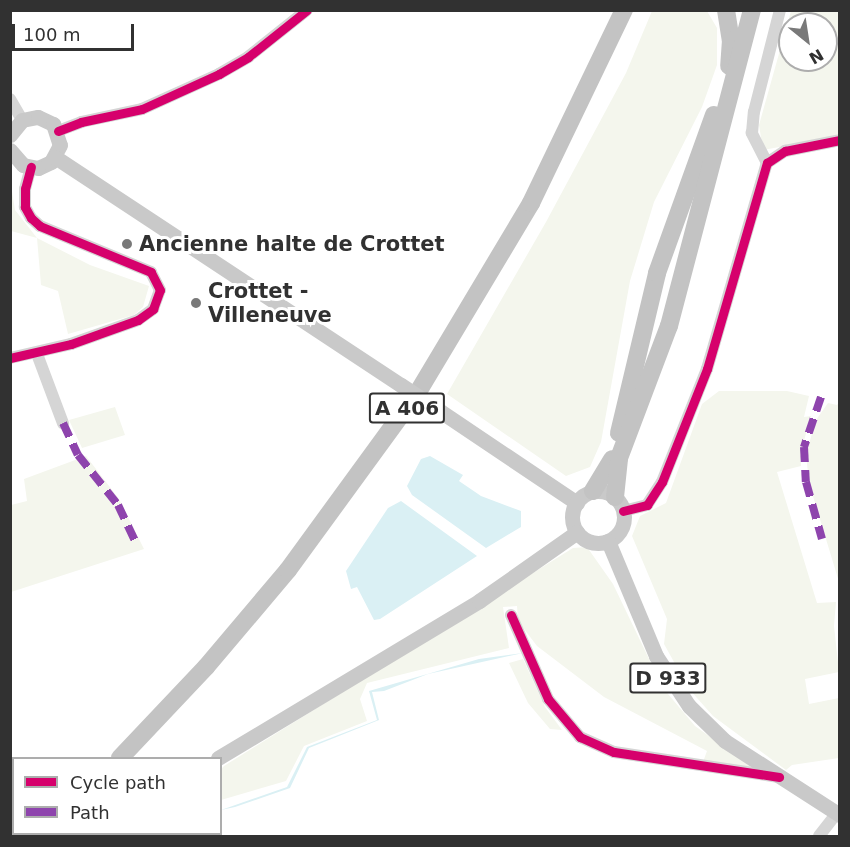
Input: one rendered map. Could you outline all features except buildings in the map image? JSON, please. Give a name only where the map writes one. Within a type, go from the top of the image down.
[{"type":"highway","name":"A 406","points":[[122,757],[206,667],[288,570],[418,392],[531,203],[624,10]]},
{"type":"highway","name":"A 406","points":[[138,757],[272,608],[424,404],[544,203],[636,10]]},
{"type":"highway","points":[[593,491],[613,455],[657,273],[727,78],[732,40],[726,10]]},
{"type":"highway","points":[[619,504],[619,458],[669,326],[752,10]]},
{"type":"main road","points":[[10,135],[22,120],[46,119],[58,131],[60,145],[56,157],[45,166],[31,167],[17,160],[10,150]]},
{"type":"main road","points":[[56,157],[576,503]]},
{"type":"main road","points":[[593,491],[619,504],[621,529],[608,540],[594,542],[577,532],[572,518],[576,503],[593,491]]},
{"type":"main road","points":[[221,757],[479,601],[577,532]]},
{"type":"main road","name":"D 933","points":[[608,540],[651,645],[680,695],[725,741],[838,814]]},
{"type":"street","points":[[58,131],[81,122],[142,109],[219,74],[248,57],[307,10]]},
{"type":"street","points":[[767,163],[752,134],[754,112],[780,10]]},
{"type":"street","points":[[10,99],[22,120]]},
{"type":"street","points":[[619,504],[647,505],[662,482],[707,369],[767,163],[786,151],[840,141]]},
{"type":"street","points":[[10,358],[37,354],[147,314],[157,303],[160,290],[151,272],[68,237],[31,218],[25,207],[25,189],[31,167]]},
{"type":"street","points":[[37,354],[63,423]]},
{"type":"street","points":[[511,615],[548,699],[580,737],[614,752],[779,777]]},
{"type":"street","points":[[819,837],[838,814]]},
{"type":"shaded area","points":[[652,11],[707,11],[717,28],[717,65],[702,107],[654,202],[630,281],[601,442],[590,467],[566,476],[447,394],[546,222],[626,73]]},
{"type":"shaded area","points":[[791,11],[839,11],[839,136],[763,150],[759,125],[778,57],[778,72],[838,72],[838,12]]},
{"type":"shaded area","points":[[10,179],[15,210],[37,238],[11,231]]},
{"type":"shaded area","points":[[37,238],[90,265],[149,286],[143,307],[134,315],[68,334],[58,291],[41,285]]},
{"type":"shaded area","points":[[719,391],[787,391],[809,396],[804,417],[811,416],[801,451],[801,466],[777,472],[817,603],[836,602],[834,626],[839,672],[805,679],[809,704],[839,698],[839,758],[792,765],[786,770],[713,716],[689,689],[664,644],[667,619],[632,536],[640,516],[666,503],[702,404]]},
{"type":"shaded area","points":[[839,402],[839,582],[809,483],[806,454],[816,420],[828,403],[837,405]]},
{"type":"shaded area","points":[[115,407],[125,435],[82,448],[69,420]]},
{"type":"shaded area","points":[[86,456],[119,499],[144,549],[11,592],[11,505],[27,501],[24,479]]},
{"type":"shaded area","points":[[430,456],[463,475],[459,481],[481,496],[521,511],[521,527],[486,548],[412,495],[407,486],[421,459]]},
{"type":"shaded area","points":[[401,501],[477,556],[380,619],[374,620],[357,587],[351,589],[346,571],[388,508]]},
{"type":"shaded area","points":[[587,547],[613,584],[663,688],[695,726],[756,770],[703,762],[707,751],[604,697],[537,646],[518,621],[517,606],[503,607],[509,648],[367,683],[360,699],[367,721],[304,746],[286,781],[222,800],[222,768],[224,766],[573,548]]},
{"type":"shaded area","points":[[523,653],[428,674],[384,691],[372,692],[379,720],[309,748],[290,788],[222,810],[287,787],[307,747],[377,720],[369,691],[479,659]]},
{"type":"shaded area","points":[[523,659],[545,707],[562,730],[550,729],[528,703],[509,663]]},
{"type":"marked path","points":[[821,397],[804,447],[806,482],[822,539]]},
{"type":"marked path","points":[[63,423],[78,455],[118,505],[137,545]]},
{"type":"cycle path","points":[[58,131],[81,122],[142,109],[219,74],[248,57],[307,10]]},
{"type":"cycle path","points":[[623,511],[647,505],[662,482],[707,369],[767,163],[785,151],[840,140]]},
{"type":"cycle path","points":[[10,358],[71,344],[138,320],[153,309],[160,290],[151,272],[40,226],[31,218],[25,207],[25,189],[31,167]]},
{"type":"cycle path","points":[[511,615],[548,699],[580,737],[614,752],[779,777]]},
{"type":"place","name":"Ancienne halte de Crottet","points":[[127,244]]},
{"type":"place","name":"Crottet - Villeneuve","points":[[196,303]]}]
